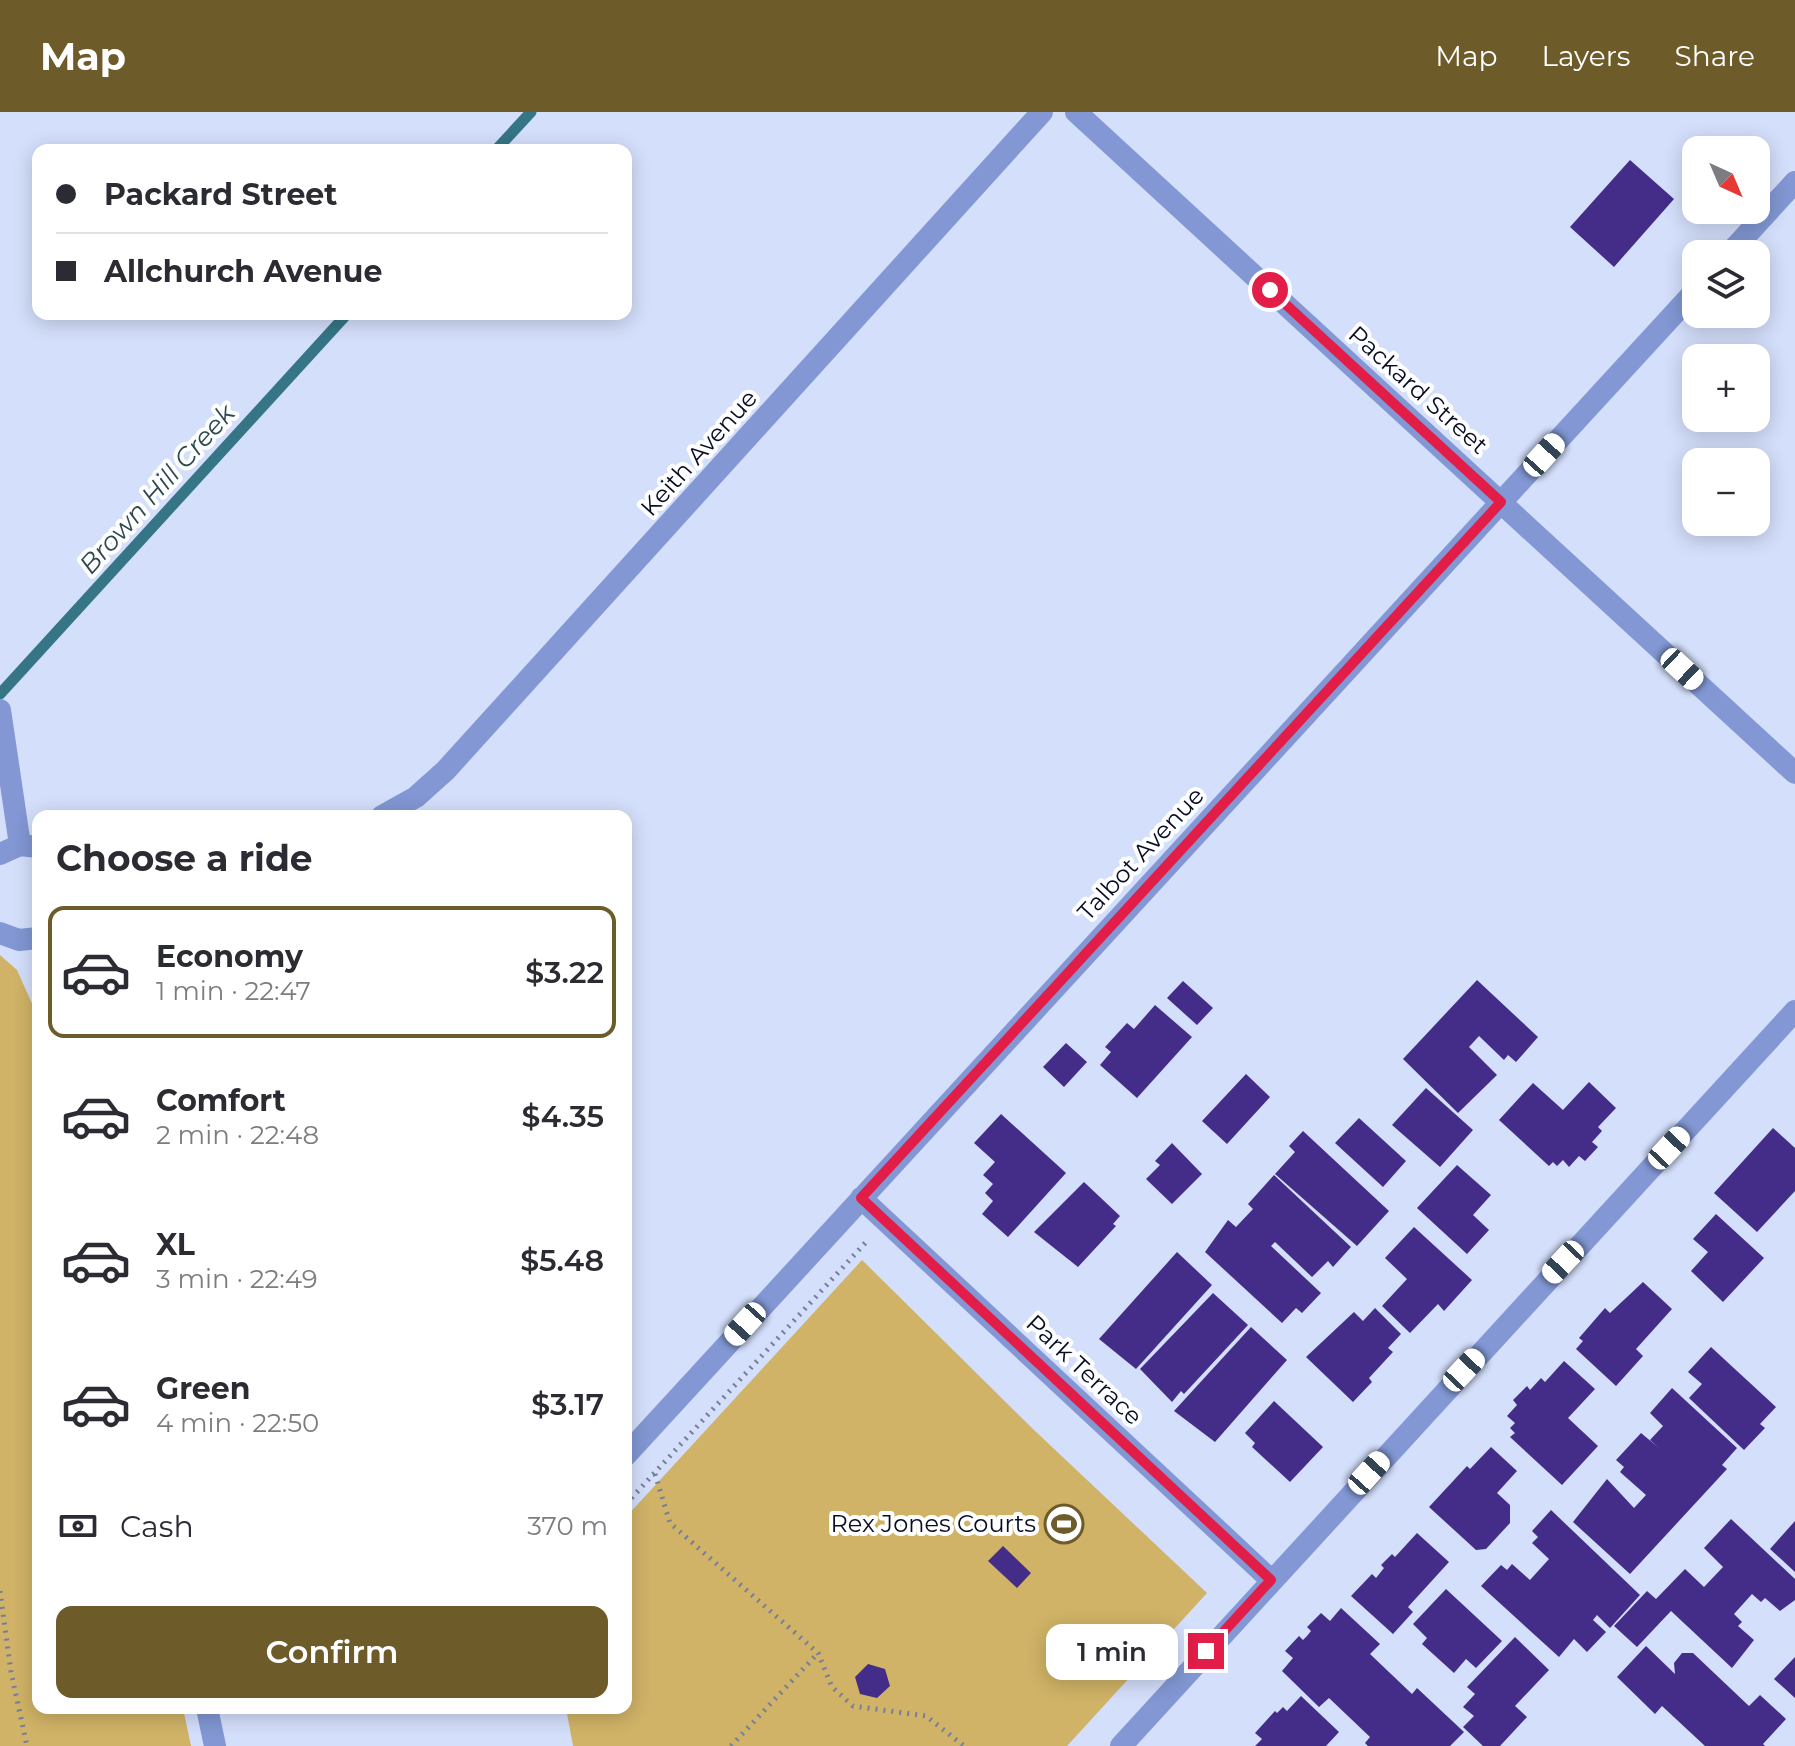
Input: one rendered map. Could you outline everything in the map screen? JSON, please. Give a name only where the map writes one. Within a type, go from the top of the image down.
[{"type":"street","name":"Keith Avenue","points":[[393,810],[416,797],[446,770],[1042,112]]},
{"type":"street","name":"Packard Street","points":[[1076,112],[1795,773]]},
{"type":"street","points":[[1742,240],[1795,182]]},
{"type":"street","name":"Talbot Avenue","points":[[632,1448],[1682,305]]},
{"type":"street","points":[[0,710],[19,849]]},
{"type":"street","points":[[0,933],[32,941]]},
{"type":"street","points":[[1121,1746],[1795,1011]]},
{"type":"street","name":"Park Terrace","points":[[861,1198],[1271,1580]]},
{"type":"street","points":[[208,1714],[215,1746]]},
{"type":"path","points":[[632,1498],[887,1222]]},
{"type":"path","points":[[655,1474],[670,1523],[818,1653],[832,1687],[853,1706],[926,1716],[964,1746]]},
{"type":"path","points":[[0,1591],[11,1672],[27,1746]]},
{"type":"path","points":[[731,1746],[818,1653]]},
{"type":"shaded area","points":[[0,955],[17,970],[32,1004],[32,1714],[184,1714],[191,1746],[0,1746]]},
{"type":"shaded area","points":[[862,1260],[1033,1429],[1207,1593],[1067,1746],[573,1746],[567,1714],[632,1714],[632,1510]]},
{"type":"building","points":[[1630,160],[1674,199],[1614,267],[1570,227]]},
{"type":"building","points":[[1477,980],[1538,1037],[1516,1062],[1508,1055],[1504,1060],[1479,1036],[1469,1047],[1497,1075],[1458,1113],[1403,1059]]},
{"type":"building","points":[[1183,981],[1213,1008],[1197,1025],[1167,998]]},
{"type":"building","points":[[1155,1005],[1192,1037],[1137,1098],[1100,1065],[1111,1052],[1105,1047],[1127,1023],[1134,1029]]},
{"type":"building","points":[[1066,1043],[1087,1062],[1064,1087],[1043,1067]]},
{"type":"building","points":[[1246,1074],[1270,1097],[1227,1144],[1202,1121]]},
{"type":"building","points":[[1589,1082],[1616,1108],[1598,1127],[1602,1131],[1592,1142],[1598,1147],[1585,1161],[1579,1156],[1569,1167],[1563,1160],[1557,1166],[1553,1162],[1549,1166],[1499,1120],[1533,1083],[1563,1110]]},
{"type":"building","points":[[1426,1088],[1473,1130],[1440,1167],[1392,1125]]},
{"type":"building","points":[[1001,1114],[1066,1173],[1008,1237],[982,1214],[993,1201],[985,1193],[993,1184],[983,1175],[995,1162],[974,1143]]},
{"type":"building","points":[[1359,1118],[1406,1161],[1383,1187],[1335,1143]]},
{"type":"building","points":[[1773,1128],[1795,1148],[1795,1191],[1757,1232],[1714,1193]]},
{"type":"building","points":[[1303,1131],[1389,1211],[1357,1246],[1275,1174],[1295,1152],[1289,1146]]},
{"type":"building","points":[[1172,1143],[1202,1174],[1172,1204],[1146,1179],[1160,1165],[1155,1161]]},
{"type":"building","points":[[1457,1165],[1491,1195],[1473,1215],[1489,1230],[1467,1254],[1417,1208]]},
{"type":"building","points":[[1274,1175],[1351,1247],[1333,1267],[1328,1261],[1312,1277],[1275,1242],[1271,1246],[1321,1293],[1302,1313],[1296,1308],[1282,1323],[1205,1252],[1228,1220],[1236,1227],[1253,1209],[1248,1204]]},
{"type":"building","points":[[1084,1182],[1120,1216],[1113,1224],[1116,1226],[1078,1267],[1034,1232]]},
{"type":"building","points":[[1716,1214],[1764,1258],[1723,1302],[1691,1271],[1708,1252],[1693,1239]]},
{"type":"building","points":[[1414,1227],[1472,1280],[1444,1311],[1438,1304],[1410,1333],[1382,1306],[1407,1279],[1385,1258]]},
{"type":"building","points":[[1177,1252],[1212,1285],[1136,1369],[1099,1339]]},
{"type":"building","points":[[1643,1282],[1672,1309],[1636,1349],[1643,1356],[1616,1386],[1576,1349],[1583,1341],[1579,1338],[1605,1308],[1610,1313]]},
{"type":"building","points":[[1213,1293],[1248,1325],[1184,1394],[1181,1391],[1172,1402],[1140,1369]]},
{"type":"building","points":[[1375,1308],[1401,1334],[1388,1348],[1393,1352],[1369,1378],[1372,1382],[1353,1402],[1306,1357],[1354,1312],[1363,1321]]},
{"type":"building","points":[[1251,1327],[1287,1360],[1215,1442],[1174,1411]]},
{"type":"building","points":[[1711,1347],[1776,1407],[1760,1424],[1765,1428],[1744,1450],[1689,1398],[1702,1384],[1688,1372]]},
{"type":"building","points":[[1564,1361],[1595,1389],[1568,1418],[1598,1446],[1562,1485],[1510,1437],[1515,1433],[1510,1428],[1515,1423],[1507,1416],[1517,1405],[1513,1400],[1527,1386],[1530,1390],[1541,1378],[1545,1382]]},
{"type":"building","points":[[1672,1388],[1737,1448],[1722,1465],[1727,1469],[1630,1574],[1573,1522],[1607,1479],[1634,1508],[1646,1495],[1620,1472],[1624,1467],[1616,1460],[1641,1433],[1659,1448],[1650,1440],[1663,1426],[1650,1413]]},
{"type":"building","points":[[1274,1401],[1323,1447],[1290,1482],[1252,1447],[1255,1443],[1245,1433]]},
{"type":"building","points":[[1491,1447],[1517,1471],[1497,1493],[1510,1505],[1510,1523],[1486,1549],[1476,1550],[1429,1507],[1467,1466],[1470,1469]]},
{"type":"building","points":[[1551,1510],[1640,1595],[1610,1628],[1597,1615],[1593,1620],[1606,1632],[1587,1652],[1574,1639],[1559,1657],[1481,1586],[1501,1565],[1507,1570],[1512,1564],[1530,1580],[1549,1559],[1532,1543],[1538,1537],[1532,1531]]},
{"type":"building","points":[[1731,1519],[1795,1579],[1795,1600],[1780,1611],[1765,1598],[1761,1602],[1752,1594],[1734,1614],[1742,1622],[1738,1626],[1754,1640],[1732,1668],[1671,1611],[1637,1647],[1614,1626],[1647,1591],[1656,1599],[1685,1569],[1704,1587],[1723,1567],[1704,1548]]},
{"type":"building","points":[[1795,1521],[1795,1572],[1770,1549]]},
{"type":"building","points":[[1417,1533],[1449,1562],[1408,1607],[1413,1612],[1393,1634],[1351,1596],[1372,1574],[1376,1578],[1384,1568],[1381,1565],[1392,1554],[1395,1557]]},
{"type":"building","points":[[1003,1546],[1031,1573],[1017,1588],[988,1561]]},
{"type":"building","points":[[1446,1589],[1502,1641],[1476,1668],[1466,1659],[1454,1673],[1422,1644],[1427,1638],[1413,1624]]},
{"type":"building","points":[[1341,1608],[1380,1644],[1370,1654],[1412,1694],[1417,1688],[1464,1732],[1450,1746],[1368,1746],[1365,1743],[1370,1737],[1329,1698],[1319,1707],[1282,1671],[1293,1658],[1285,1651],[1299,1636],[1303,1640],[1307,1636],[1311,1631],[1307,1627],[1321,1613],[1330,1621]]},
{"type":"building","points":[[1515,1637],[1549,1670],[1515,1706],[1527,1717],[1500,1746],[1483,1746],[1463,1727],[1474,1716],[1463,1707],[1475,1694],[1467,1687]]},
{"type":"building","points":[[1646,1646],[1675,1674],[1674,1663],[1682,1653],[1693,1653],[1749,1706],[1760,1695],[1786,1719],[1763,1744],[1765,1746],[1705,1746],[1662,1706],[1655,1714],[1617,1677]]},
{"type":"building","points":[[1795,1657],[1795,1698],[1774,1679]]},
{"type":"building","points":[[868,1664],[885,1669],[890,1686],[877,1698],[860,1694],[855,1677]]},
{"type":"building","points":[[1301,1696],[1339,1732],[1326,1746],[1255,1746],[1262,1739],[1255,1733],[1275,1711],[1277,1713],[1283,1707],[1287,1711]]},
{"type":"waterway","name":"Brown Hill Creek","points":[[502,144],[531,112]]},
{"type":"waterway","name":"Brown Hill Creek","points":[[0,694],[342,320]]},
{"type":"place","name":"Rex Jones Courts","points":[[1064,1524]]},
{"type":"route","points":[[1206,1651],[1271,1580],[861,1198],[1501,502],[1270,290]]}]
